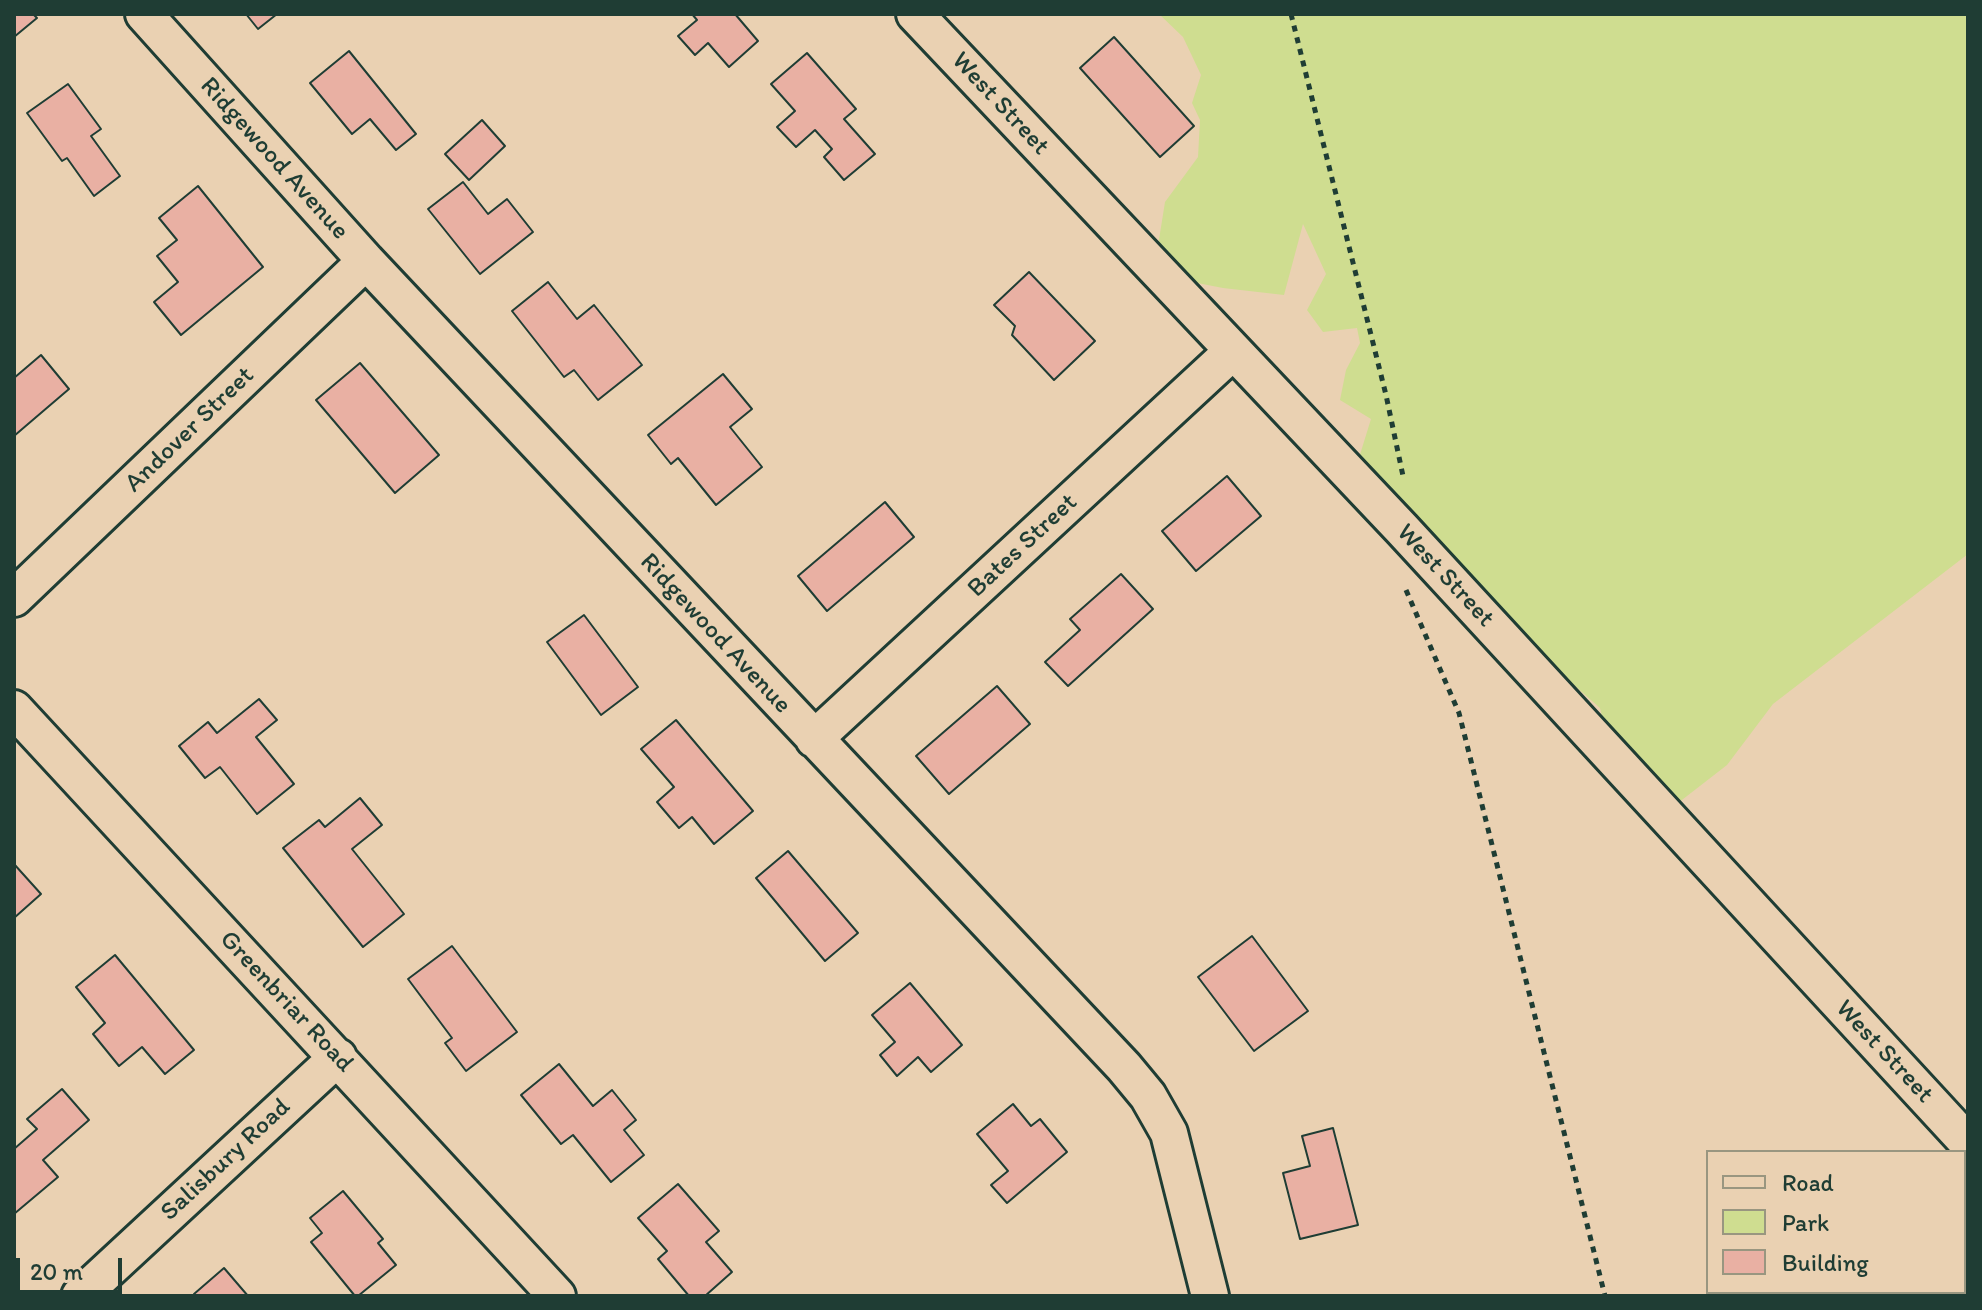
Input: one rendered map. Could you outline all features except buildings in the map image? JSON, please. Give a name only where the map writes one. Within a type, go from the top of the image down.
[{"type":"street","name":"Ridgewood Avenue","points":[[144,14],[366,261],[1148,1096],[1169,1133],[1210,1296]]},
{"type":"street","name":"West Street","points":[[915,14],[1402,529],[1968,1143]]},
{"type":"street","name":"Andover Street","points":[[14,598],[366,261]]},
{"type":"street","name":"Bates Street","points":[[814,739],[1232,352]]},
{"type":"street","name":"Greenbriar Road","points":[[14,709],[557,1296]]},
{"type":"street","name":"Salisbury Road","points":[[80,1296],[338,1057]]},
{"type":"path","points":[[1291,14],[1386,395],[1409,500],[1396,565],[1459,713],[1605,1296]]},
{"type":"green space","points":[[1159,14],[1968,14],[1968,554],[1773,704],[1727,765],[1678,803],[1607,738],[1600,708],[1498,618],[1358,461],[1371,419],[1340,400],[1346,370],[1360,343],[1357,328],[1323,332],[1307,310],[1326,274],[1303,224],[1284,295],[1182,280],[1157,252],[1165,202],[1198,157],[1200,120],[1192,103],[1201,75],[1183,37]]}]
